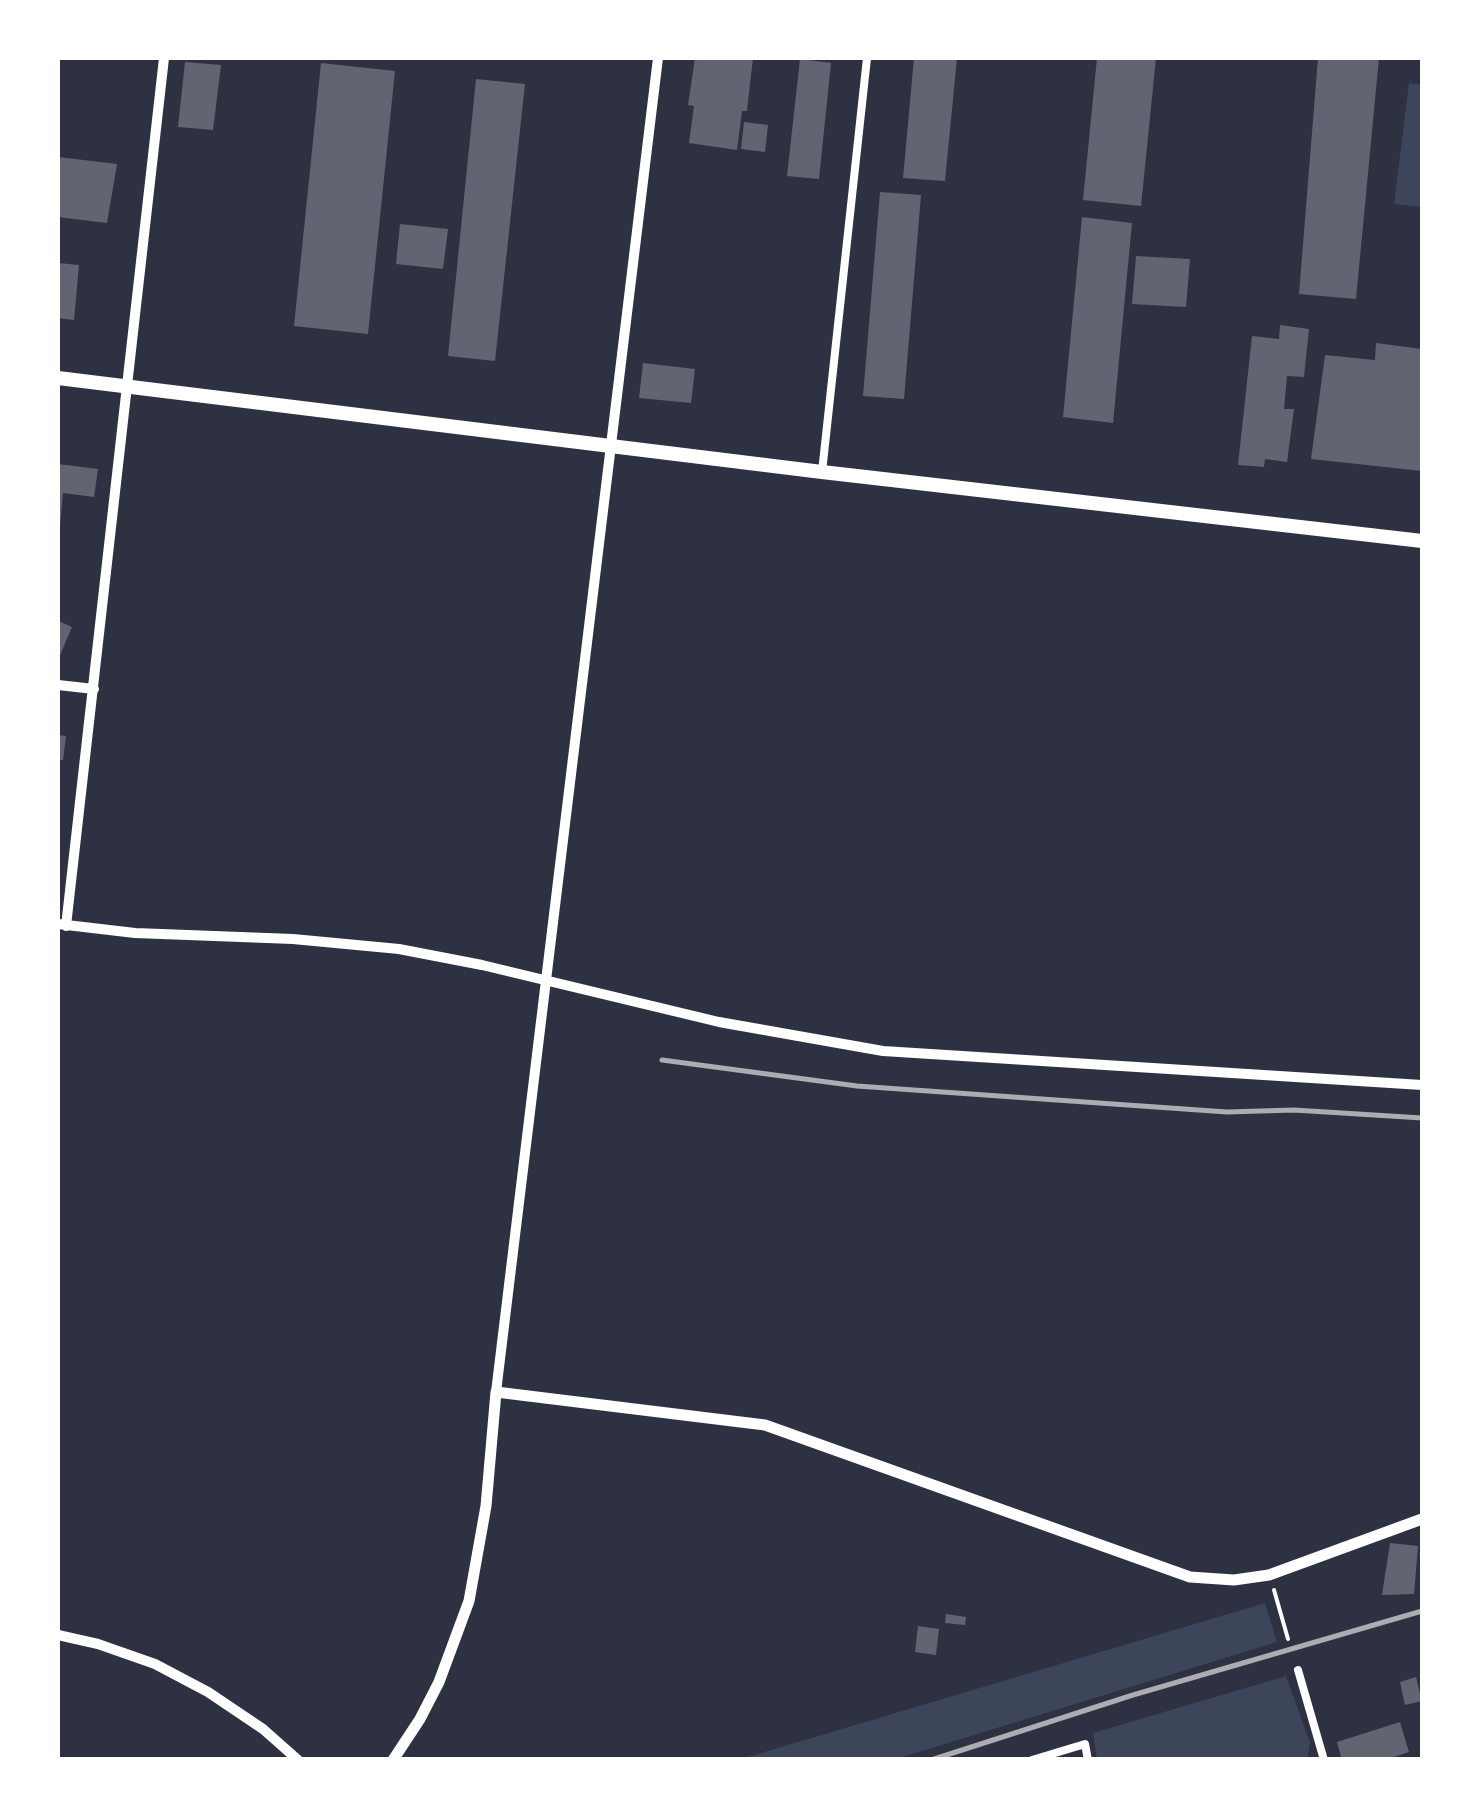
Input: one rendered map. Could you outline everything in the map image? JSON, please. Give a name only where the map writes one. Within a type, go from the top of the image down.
[{"type":"highway","points":[[58,378],[1422,541]]},
{"type":"main road","points":[[393,1760],[438,1682],[469,1601],[486,1506],[496,1392],[765,1425],[1166,1570],[1212,1580],[1270,1576],[1422,1519]]},
{"type":"street","points":[[164,58],[94,689],[62,925],[153,934],[362,944],[482,965],[719,1022],[883,1051],[1422,1085]]},
{"type":"street","points":[[496,1392],[658,58]]},
{"type":"street","points":[[822,472],[867,58]]},
{"type":"street","points":[[58,685],[94,689]]},
{"type":"street","points":[[58,1635],[98,1644],[173,1673],[250,1720],[298,1760]]},
{"type":"street","points":[[1298,1670],[1324,1760]]},
{"type":"street","points":[[1032,1760],[1086,1744],[1088,1760]]},
{"type":"path","points":[[1270,1576],[1288,1639]]},
{"type":"shaded area","points":[[1409,83],[1422,85],[1422,207],[1394,204]]},
{"type":"shaded area","points":[[1265,1603],[1277,1642],[896,1759],[741,1759]]},
{"type":"shaded area","points":[[1286,1676],[1310,1743],[1307,1759],[1097,1759],[1093,1733]]},
{"type":"building","points":[[695,58],[753,58],[747,111],[742,111],[737,150],[689,143],[694,106],[688,105]]},
{"type":"building","points":[[914,58],[957,58],[945,181],[903,178]]},
{"type":"building","points":[[1097,58],[1156,58],[1141,206],[1083,200]]},
{"type":"building","points":[[1318,58],[1379,58],[1356,299],[1299,294]]},
{"type":"building","points":[[800,59],[831,63],[819,179],[787,176]]},
{"type":"building","points":[[185,62],[221,65],[213,130],[178,127]]},
{"type":"building","points":[[321,63],[395,71],[368,334],[294,326]]},
{"type":"building","points":[[476,79],[525,84],[495,361],[448,356]]},
{"type":"building","points":[[744,122],[768,125],[765,152],[741,149]]},
{"type":"building","points":[[58,157],[117,164],[107,223],[58,217]]},
{"type":"building","points":[[880,192],[921,195],[904,399],[863,396]]},
{"type":"building","points":[[1082,217],[1132,223],[1113,423],[1063,417]]},
{"type":"building","points":[[400,224],[448,229],[443,269],[396,264]]},
{"type":"building","points":[[1136,256],[1190,259],[1186,307],[1132,304]]},
{"type":"building","points":[[58,263],[79,265],[74,320],[58,318]]},
{"type":"building","points":[[1280,325],[1309,329],[1304,377],[1287,376],[1284,409],[1294,409],[1287,462],[1265,459],[1264,467],[1238,465],[1252,336],[1279,339]]},
{"type":"building","points":[[1376,343],[1422,349],[1422,471],[1311,459],[1325,355],[1375,360]]},
{"type":"building","points":[[643,363],[695,369],[691,403],[639,398]]},
{"type":"building","points":[[58,464],[98,469],[94,497],[63,493],[60,527],[58,527]]},
{"type":"building","points":[[58,623],[72,627],[58,660]]},
{"type":"building","points":[[58,735],[66,736],[63,760],[58,760]]},
{"type":"building","points":[[1390,1543],[1418,1546],[1414,1594],[1382,1595]]},
{"type":"building","points":[[946,1614],[966,1617],[965,1625],[945,1623]]},
{"type":"building","points":[[918,1626],[939,1629],[936,1655],[915,1652]]},
{"type":"building","points":[[1416,1677],[1422,1701],[1405,1705],[1400,1682]]},
{"type":"building","points":[[1400,1722],[1409,1752],[1385,1760],[1342,1760],[1337,1742]]},
{"type":"railway","points":[[662,1060],[857,1086],[1227,1112],[1294,1110],[1422,1118]]},
{"type":"railway","points":[[931,1760],[1133,1695],[1422,1611]]}]
